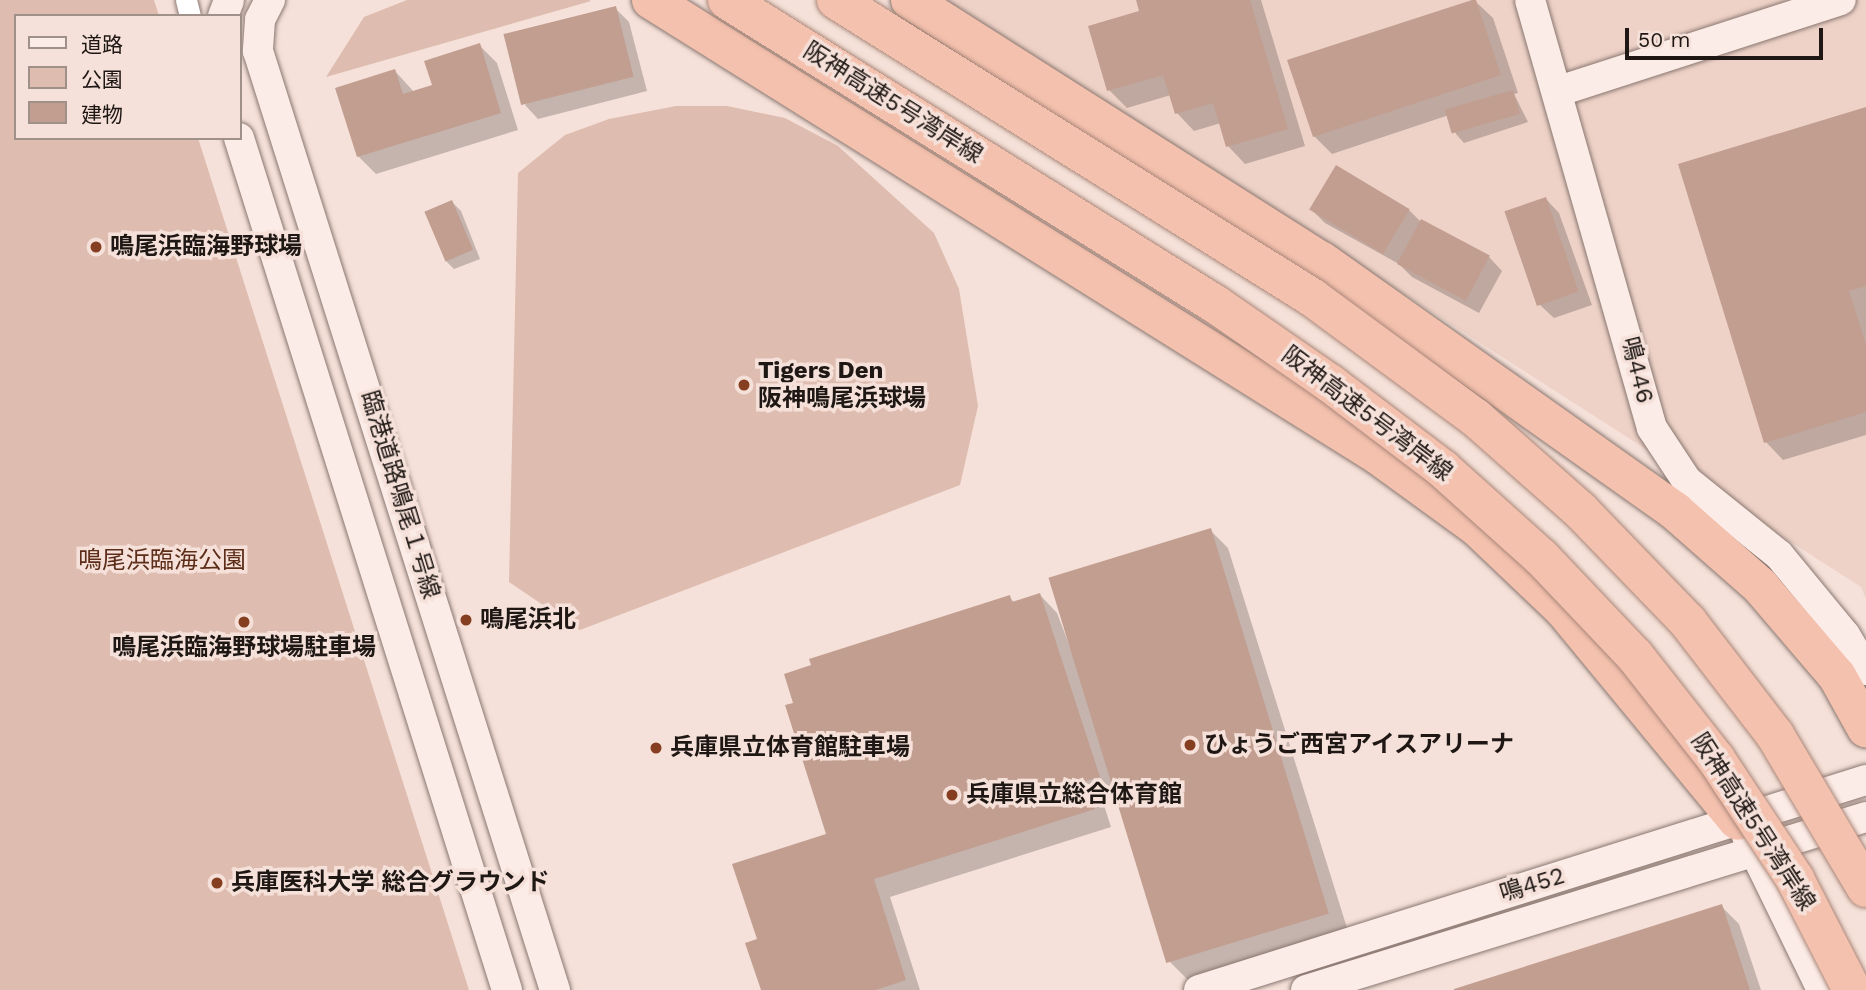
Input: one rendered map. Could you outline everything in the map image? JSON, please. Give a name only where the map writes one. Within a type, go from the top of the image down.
[{"type":"highway","points":[[651,0],[1379,456],[1478,528],[1564,610],[1747,836]]},
{"type":"highway","name":"阪神高速5号湾岸線","points":[[727,0],[1215,304],[1331,384],[1443,469],[1542,558],[1635,656],[1716,758],[1795,879],[1852,990]]},
{"type":"highway","points":[[836,0],[1313,298],[1476,418],[1580,510],[1688,622],[1775,735],[1866,888]]},
{"type":"highway","points":[[910,0],[1322,261],[1675,511],[1760,586],[1837,676],[1866,728]]},
{"type":"street","name":"臨港道路鳴尾１号線","points":[[270,0],[260,20],[258,51],[555,990]]},
{"type":"street","name":"鳴446","points":[[1530,0],[1559,90],[1652,428],[1688,481],[1780,555],[1846,635],[1866,670]]},
{"type":"street","points":[[1559,90],[1840,0]]},
{"type":"street","name":"臨港道路鳴尾１号線","points":[[240,140],[507,990]]},
{"type":"street","name":"鳴452","points":[[1306,990],[1747,836],[1866,780]]},
{"type":"street","name":"鳴452","points":[[1199,990],[1289,962],[1747,836],[1866,817]]},
{"type":"street","points":[[1747,836],[1822,990]]},
{"type":"street","points":[[1289,962],[1298,990]]},
{"type":"shaded area","points":[[945,0],[1866,0],[1866,599],[1861,587]]},
{"type":"green space","name":"鳴尾浜臨海公園","points":[[0,0],[154,0],[158,14],[14,14],[14,140],[199,140],[469,990],[0,990]]},
{"type":"green space","points":[[407,0],[591,1],[326,77],[364,17]]},
{"type":"green space","name":"Tigers Den 阪神鳴尾浜球場","points":[[676,106],[727,106],[785,118],[838,146],[934,233],[959,289],[978,406],[960,485],[580,630],[509,582],[518,173],[565,135],[609,119]]},
{"type":"building","points":[[1136,0],[1250,0],[1288,129],[1226,147],[1213,103],[1175,114],[1163,75],[1107,91],[1088,26],[1139,11]]},
{"type":"building","points":[[1476,0],[1501,75],[1313,137],[1287,60]]},
{"type":"building","points":[[616,6],[634,77],[521,105],[503,34]]},
{"type":"building","points":[[480,43],[501,113],[357,157],[335,88],[395,69],[403,94],[432,85],[424,61]]},
{"type":"building","points":[[1513,90],[1520,114],[1452,134],[1445,110]]},
{"type":"building","points":[[1866,107],[1866,286],[1849,291],[1866,345],[1866,412],[1764,443],[1678,164]]},
{"type":"building","points":[[1336,165],[1410,209],[1383,254],[1309,210]]},
{"type":"building","points":[[1546,197],[1579,292],[1537,306],[1504,211]]},
{"type":"building","points":[[452,200],[473,250],[445,261],[424,212]]},
{"type":"building","points":[[1421,219],[1490,256],[1466,301],[1397,264]]},
{"type":"building","name":"ひょうご西宮アイスアリーナ","points":[[1211,528],[1329,913],[1166,963],[1048,578]]},
{"type":"building","name":"兵庫県立総合体育館","points":[[1040,593],[1100,777],[1086,781],[1095,809],[874,879],[906,980],[876,990],[761,990],[745,943],[757,939],[732,864],[826,834],[785,705],[793,703],[784,674],[811,665],[809,659],[1010,595],[1012,602]]},
{"type":"building","points":[[1722,904],[1750,990],[1454,990],[1454,989]]},
{"type":"place","name":"鳴尾浜臨海野球場","points":[[96,247]]},
{"type":"place","name":"Tigers Den 阪神鳴尾浜球場","points":[[744,385]]},
{"type":"place","name":"鳴尾浜北","points":[[466,620]]},
{"type":"place","name":"鳴尾浜臨海野球場駐車場","points":[[244,622]]},
{"type":"place","name":"ひょうご西宮アイスアリーナ","points":[[1190,745]]},
{"type":"place","name":"兵庫県立体育館駐車場","points":[[656,748]]},
{"type":"place","name":"兵庫県立総合体育館","points":[[952,795]]},
{"type":"place","name":"兵庫医科大学 総合グラウンド","points":[[217,883]]}]
